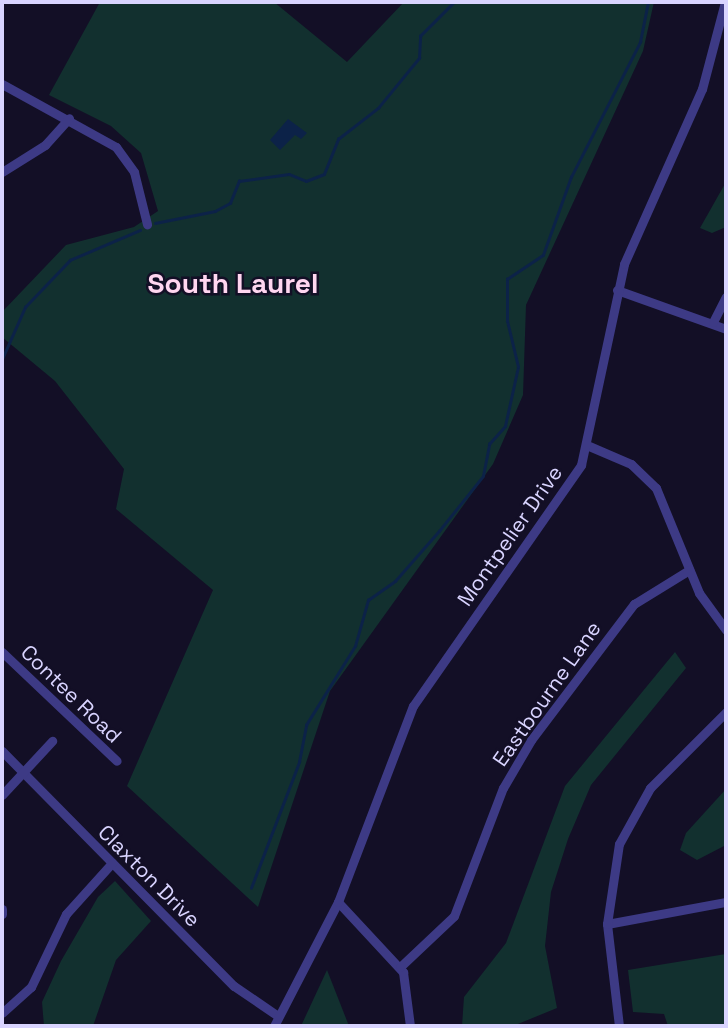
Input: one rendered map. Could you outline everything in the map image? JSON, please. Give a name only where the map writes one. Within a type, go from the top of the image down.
[{"type":"street","name":"Montpelier Drive","points":[[274,1026],[338,902],[413,706],[557,505],[589,446],[617,290],[706,79],[725,2]]},
{"type":"street","points":[[2,84],[69,118],[127,159],[147,224]]},
{"type":"street","points":[[2,172],[45,145],[69,118]]},
{"type":"street","points":[[617,290],[713,322],[726,329]]},
{"type":"street","points":[[713,322],[726,297]]},
{"type":"street","points":[[589,446],[631,464],[652,482],[689,570],[726,630]]},
{"type":"street","name":"Eastbourne Lane","points":[[400,967],[454,916],[503,789],[542,724],[634,604],[689,570]]},
{"type":"street","name":"Contee Road","points":[[2,652],[117,761]]},
{"type":"street","points":[[619,1026],[607,924],[614,860],[632,813],[726,712]]},
{"type":"street","points":[[2,794],[52,741]]},
{"type":"street","name":"Claxton Drive","points":[[2,751],[233,986],[278,1016]]},
{"type":"street","points":[[2,1013],[31,987],[66,914],[112,863]]},
{"type":"street","points":[[338,902],[400,967],[410,1026]]},
{"type":"street","points":[[607,924],[726,902]]},
{"type":"street","points":[[2,909],[2,914]]},
{"type":"green space","points":[[100,2],[274,2],[347,62],[404,2],[654,2],[643,51],[526,305],[523,395],[493,464],[330,691],[258,907],[127,786],[213,590],[116,509],[124,469],[55,381],[2,337],[2,312],[66,245],[134,227],[158,211],[141,153],[111,126],[49,95]]},
{"type":"green space","points":[[726,182],[726,227],[712,233],[700,228]]},
{"type":"green space","points":[[675,652],[686,668],[591,785],[568,839],[551,892],[545,946],[557,1008],[513,1026],[462,1026],[464,997],[506,943],[565,786]]},
{"type":"green space","points":[[726,789],[726,845],[697,860],[680,850],[686,833]]},
{"type":"green space","points":[[115,881],[151,921],[116,960],[93,1026],[44,1026],[42,1002],[61,961],[98,897]]},
{"type":"green space","points":[[726,954],[726,1026],[668,1026],[664,1014],[633,1012],[628,970]]},
{"type":"green space","points":[[327,970],[349,1026],[301,1026]]},
{"type":"water","points":[[288,119],[307,133],[301,139],[295,135],[280,150],[270,140]]},
{"type":"waterway","points":[[155,223],[215,211],[230,203],[239,181],[289,174],[306,181],[324,174],[338,139],[378,108],[419,58],[420,36],[454,2]]},
{"type":"waterway","points":[[251,888],[299,762],[306,725],[355,646],[368,600],[395,581],[483,476],[489,444],[505,426],[518,367],[507,321],[507,279],[543,255],[571,177],[640,42],[648,2]]},
{"type":"waterway","points":[[2,359],[25,307],[70,260],[140,230]]},
{"type":"district","name":"South Laurel","points":[[233,283]]}]
